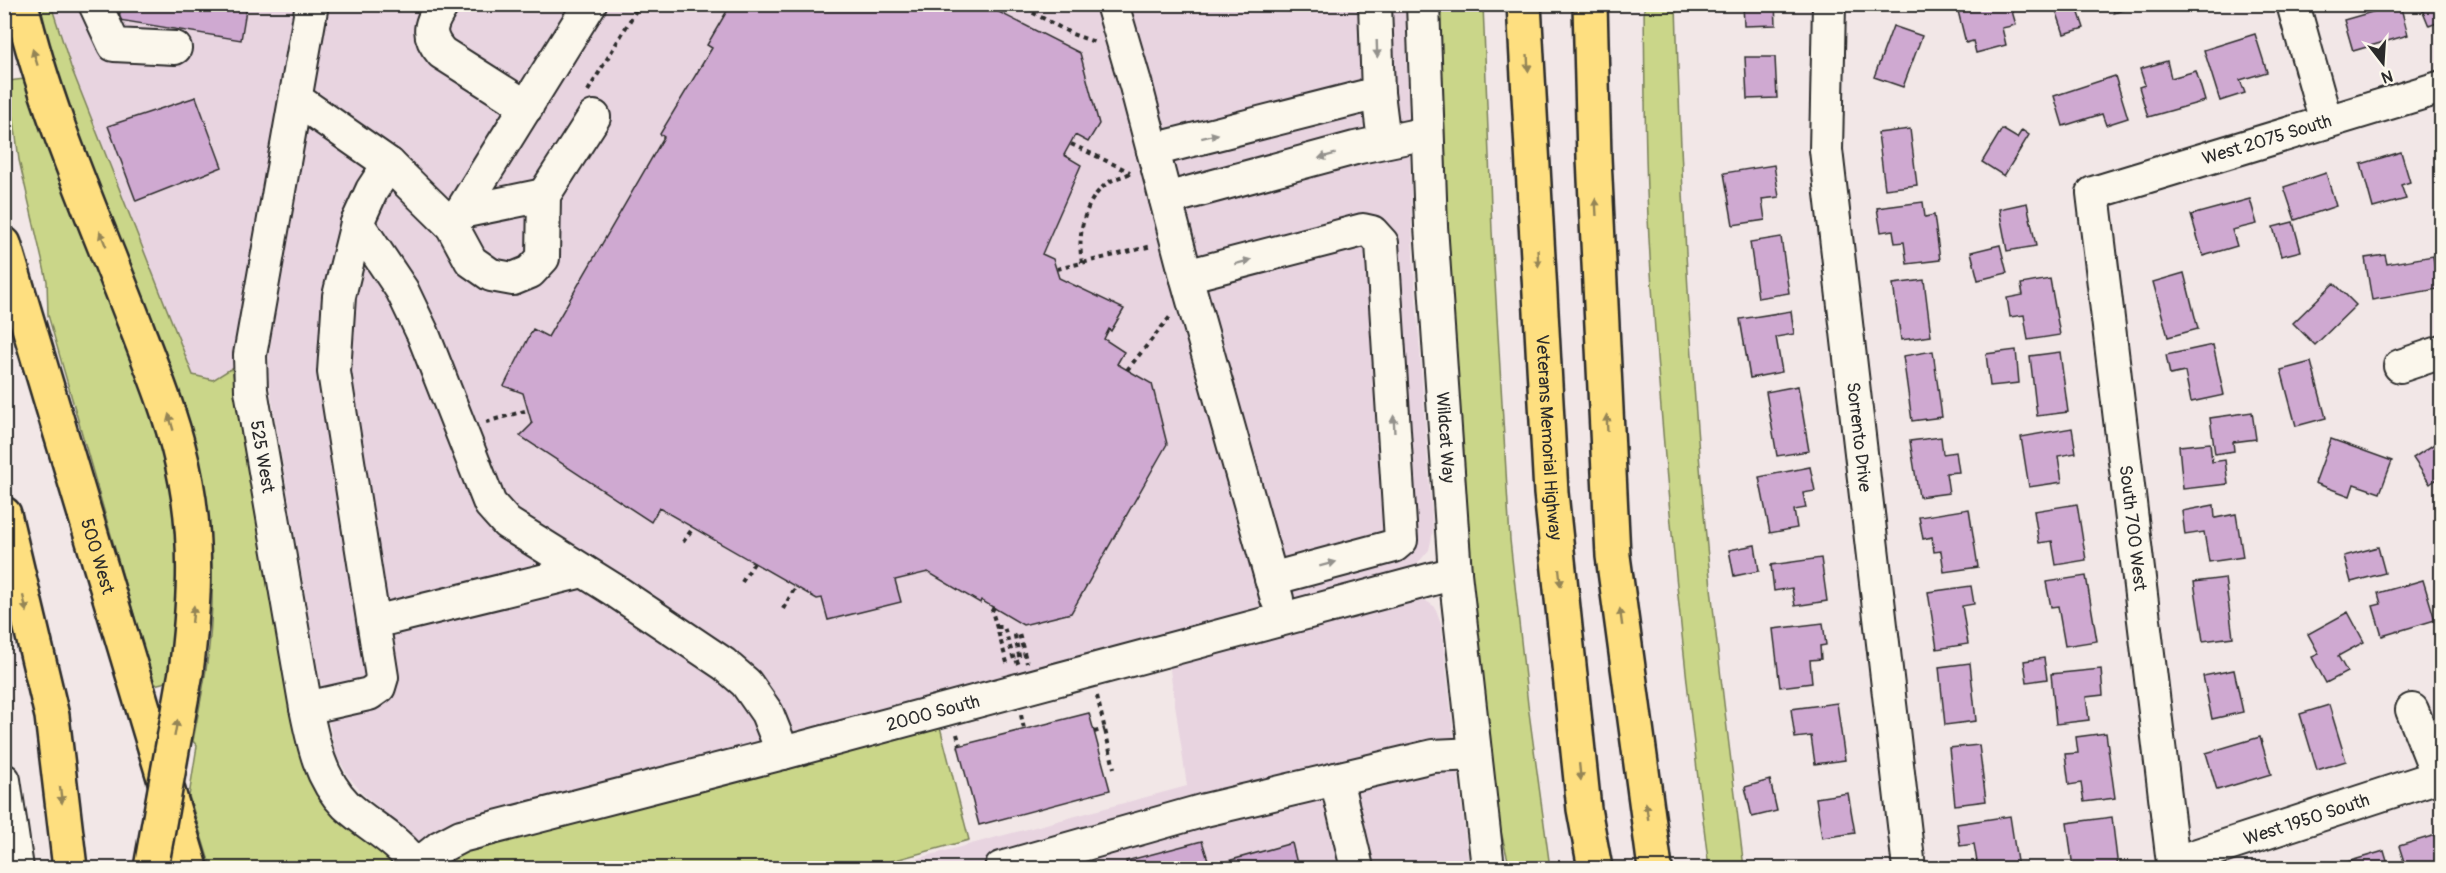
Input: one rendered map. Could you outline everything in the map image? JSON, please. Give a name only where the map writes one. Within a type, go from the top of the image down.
[{"type":"main road","points":[[21,4],[56,123],[171,419],[186,482],[194,542],[194,607],[186,672],[151,868]]},
{"type":"main road","name":"Veterans Memorial Highway","points":[[1524,4],[1551,493],[1584,809],[1595,868]]},
{"type":"main road","points":[[1590,4],[1594,158],[1613,556],[1655,868]]},
{"type":"main road","name":"500 West","points":[[4,244],[191,868]]},
{"type":"main road","points":[[4,514],[52,716],[70,868]]},
{"type":"street","name":"525 West","points":[[312,4],[250,355],[249,372],[306,708],[317,757],[346,804],[400,846],[417,867]]},
{"type":"street","points":[[456,219],[590,4]]},
{"type":"street","points":[[1112,4],[1282,619]]},
{"type":"street","points":[[1375,4],[1378,93],[1384,141]]},
{"type":"street","name":"Wildcat Way","points":[[1423,4],[1431,226],[1455,573],[1488,868]]},
{"type":"street","name":"Sorrento Drive","points":[[1829,4],[1826,150],[1909,868]]},
{"type":"street","points":[[2293,4],[2326,122]]},
{"type":"street","points":[[98,7],[114,45],[175,48]]},
{"type":"street","points":[[435,11],[434,44],[442,53],[527,107]]},
{"type":"street","name":"West 2075 South","points":[[2093,193],[2442,87]]},
{"type":"street","points":[[1153,150],[1378,93]]},
{"type":"street","points":[[296,99],[389,164],[456,219],[471,261],[491,275],[513,279],[530,272],[543,258],[544,195],[589,108]]},
{"type":"street","points":[[1166,199],[1384,141],[1427,133]]},
{"type":"street","points":[[306,708],[369,694],[379,687],[382,677],[334,372],[339,296],[357,224],[372,190],[389,164]]},
{"type":"street","name":"South 700 West","points":[[2093,193],[2173,863]]},
{"type":"street","points":[[456,219],[544,195]]},
{"type":"street","points":[[357,224],[407,299],[490,504],[507,524],[724,664],[746,682],[767,713],[783,753]]},
{"type":"street","points":[[1382,243],[1431,226]]},
{"type":"street","points":[[1186,276],[1363,230],[1372,232],[1382,243],[1401,540],[1394,546],[1271,579]]},
{"type":"street","points":[[2400,366],[2442,352]]},
{"type":"street","points":[[374,622],[583,571]]},
{"type":"street","name":"2000 South","points":[[417,867],[440,847],[461,836],[783,753],[1455,573]]},
{"type":"street","points":[[2412,710],[2440,776]]},
{"type":"street","points":[[1001,868],[1205,810],[1433,756],[1475,754]]},
{"type":"street","name":"West 1950 South","points":[[2173,863],[2440,776]]},
{"type":"street","points":[[1336,779],[1357,868]]},
{"type":"street","points":[[4,780],[17,868]]},
{"type":"path","points":[[589,108],[638,7],[647,4]]},
{"type":"path","points":[[993,10],[998,4]]},
{"type":"path","points":[[1017,4],[1072,34],[1095,42]]},
{"type":"path","points":[[1071,144],[1131,173],[1111,181],[1100,189],[1091,204],[1082,223],[1079,244],[1082,263]]},
{"type":"path","points":[[1057,269],[1153,246]]},
{"type":"path","points":[[1127,369],[1172,314]]},
{"type":"path","points":[[489,421],[528,410]]},
{"type":"path","points":[[683,542],[693,528]]},
{"type":"path","points":[[742,582],[754,563]]},
{"type":"path","points":[[783,609],[796,586]]},
{"type":"path","points":[[994,607],[992,611],[1010,671]]},
{"type":"path","points":[[997,627],[1004,627],[1015,663],[1020,661],[1015,636],[1019,634],[1028,666]]},
{"type":"path","points":[[1096,692],[1114,768]]},
{"type":"path","points":[[1020,712],[1024,729]]},
{"type":"path","points":[[1094,732],[1105,729]]},
{"type":"shaded area","points":[[51,5],[294,5],[232,368],[213,381],[193,375],[71,67]]},
{"type":"shaded area","points":[[329,5],[1405,5],[1413,254],[1433,532],[1429,550],[1416,565],[1405,570],[449,823],[424,841],[419,842],[363,794],[348,776],[335,752],[314,648],[269,382],[269,354]]},
{"type":"shaded area","points":[[1422,598],[1435,607],[1441,623],[1469,868],[898,868],[897,864],[1187,786],[1169,663]]},
{"type":"green space","points":[[38,5],[51,5],[71,67],[193,375],[213,380],[232,368],[292,709],[369,839],[400,868],[211,868],[189,796],[197,746],[193,741],[204,683],[212,602],[210,541],[198,459],[63,97]]},
{"type":"green space","points":[[1438,5],[1483,5],[1492,231],[1510,540],[1528,705],[1550,868],[1510,868],[1496,812],[1469,563],[1455,398]]},
{"type":"green space","points":[[1644,5],[1676,5],[1681,158],[1700,464],[1714,616],[1744,868],[1709,868],[1691,720],[1668,496],[1651,272],[1646,172]]},
{"type":"green space","points":[[24,79],[52,158],[128,344],[161,432],[183,551],[170,681],[154,685],[48,315],[47,281],[19,160],[9,81]]},
{"type":"green space","points":[[939,723],[969,840],[888,862],[889,868],[418,868],[448,856]]},
{"type":"building","points":[[121,4],[247,4],[241,40],[119,20]]},
{"type":"building","points":[[731,4],[983,4],[1080,53],[1099,124],[1088,142],[1075,135],[1064,155],[1081,165],[1042,254],[1053,259],[1059,278],[1124,309],[1104,339],[1124,352],[1117,364],[1152,384],[1167,444],[1071,613],[1023,625],[928,572],[895,580],[901,602],[828,620],[822,598],[817,599],[659,508],[651,522],[520,436],[532,424],[523,393],[504,386],[533,329],[548,337],[664,137],[660,134],[712,48],[707,45]]},
{"type":"building","points":[[1743,4],[1775,4],[1776,25],[1744,26]]},
{"type":"building","points":[[1980,4],[2010,4],[2016,25],[2002,28],[2006,45],[1976,53],[1973,41],[1966,43],[1958,11]]},
{"type":"building","points":[[2054,4],[2086,4],[2077,7],[2084,28],[2064,34]]},
{"type":"building","points":[[2112,4],[2141,4],[2114,13]]},
{"type":"building","points":[[2400,4],[2408,35],[2353,51],[2344,20]]},
{"type":"building","points":[[2420,4],[2442,4],[2442,21],[2429,26]]},
{"type":"building","points":[[1893,26],[1922,36],[1903,87],[1874,77]]},
{"type":"building","points":[[2255,34],[2267,72],[2240,80],[2245,93],[2220,101],[2204,50]]},
{"type":"building","points":[[1745,57],[1775,57],[1777,98],[1747,99]]},
{"type":"building","points":[[2167,61],[2171,78],[2196,71],[2205,101],[2148,117],[2139,87],[2145,85],[2140,69]]},
{"type":"building","points":[[2115,76],[2128,118],[2106,125],[2102,114],[2063,126],[2054,96]]},
{"type":"building","points":[[196,97],[222,167],[136,201],[108,126]]},
{"type":"building","points":[[1910,129],[1917,185],[1885,189],[1878,133]]},
{"type":"building","points":[[2002,129],[2017,138],[2022,130],[2029,135],[2004,176],[1982,162]]},
{"type":"building","points":[[2401,152],[2410,182],[2401,185],[2406,199],[2373,208],[2361,164]]},
{"type":"building","points":[[1774,165],[1779,197],[1762,199],[1765,220],[1733,225],[1724,173]]},
{"type":"building","points":[[2326,173],[2336,206],[2295,220],[2284,187]]},
{"type":"building","points":[[2250,199],[2257,224],[2232,230],[2237,246],[2203,256],[2191,215]]},
{"type":"building","points":[[1923,202],[1925,217],[1934,215],[1940,260],[1907,264],[1904,242],[1895,243],[1893,230],[1881,232],[1877,208]]},
{"type":"building","points":[[2027,203],[2036,246],[2007,251],[1999,209]]},
{"type":"building","points":[[2293,222],[2301,251],[2281,256],[2273,227]]},
{"type":"building","points":[[1781,237],[1789,293],[1758,298],[1750,242]]},
{"type":"building","points":[[2000,245],[2007,273],[1978,280],[1971,252]]},
{"type":"building","points":[[2385,255],[2387,264],[2433,256],[2438,289],[2372,300],[2365,258]]},
{"type":"building","points":[[2184,273],[2198,329],[2168,337],[2153,282]]},
{"type":"building","points":[[2050,279],[2060,335],[2028,340],[2024,315],[2010,317],[2007,298],[2023,295],[2021,284]]},
{"type":"building","points":[[1924,280],[1931,336],[1901,340],[1893,284]]},
{"type":"building","points":[[2334,283],[2356,305],[2315,345],[2293,323]]},
{"type":"building","points":[[1791,311],[1794,334],[1776,337],[1782,372],[1750,378],[1740,319]]},
{"type":"building","points":[[2213,345],[2224,395],[2191,402],[2185,372],[2170,375],[2166,355]]},
{"type":"building","points":[[2016,350],[2019,383],[1990,386],[1986,354]]},
{"type":"building","points":[[1933,351],[1942,417],[1912,421],[1903,356]]},
{"type":"building","points":[[2060,352],[2068,412],[2037,416],[2030,356]]},
{"type":"building","points":[[2311,362],[2326,418],[2296,426],[2281,370]]},
{"type":"building","points":[[1798,386],[1809,451],[1777,456],[1766,392]]},
{"type":"building","points":[[2252,412],[2256,439],[2233,442],[2234,451],[2215,454],[2210,418]]},
{"type":"building","points":[[2072,428],[2076,453],[2058,456],[2062,482],[2029,487],[2021,437]]},
{"type":"building","points":[[1941,437],[1943,454],[1956,452],[1959,472],[1946,473],[1949,493],[1919,497],[1910,441]]},
{"type":"building","points":[[2331,439],[2392,461],[2380,493],[2354,484],[2350,496],[2315,483]]},
{"type":"building","points":[[2442,439],[2442,487],[2437,479],[2430,484],[2413,458]]},
{"type":"building","points":[[2210,443],[2212,462],[2225,460],[2228,484],[2183,489],[2179,446]]},
{"type":"building","points":[[1810,467],[1815,491],[1803,493],[1806,508],[1794,510],[1797,528],[1770,533],[1759,477]]},
{"type":"building","points":[[2077,504],[2086,560],[2056,565],[2052,541],[2039,543],[2034,511]]},
{"type":"building","points":[[2214,505],[2215,518],[2236,514],[2243,557],[2209,562],[2204,532],[2185,535],[2182,511]]},
{"type":"building","points":[[1969,509],[1978,567],[1944,572],[1941,551],[1934,552],[1932,537],[1923,539],[1919,517]]},
{"type":"building","points":[[1755,545],[1759,571],[1734,576],[1729,550]]},
{"type":"building","points":[[2378,547],[2385,573],[2351,582],[2344,556]]},
{"type":"building","points":[[1821,558],[1827,601],[1795,606],[1792,588],[1774,591],[1771,565]]},
{"type":"building","points":[[2086,576],[2097,641],[2065,646],[2058,606],[2051,607],[2046,582]]},
{"type":"building","points":[[2225,578],[2233,637],[2203,641],[2194,582]]},
{"type":"building","points":[[2423,580],[2435,620],[2382,636],[2373,606],[2381,604],[2378,593]]},
{"type":"building","points":[[1971,586],[1974,604],[1962,606],[1968,644],[1937,649],[1928,592]]},
{"type":"building","points":[[2348,612],[2364,642],[2338,656],[2347,672],[2326,683],[2312,657],[2319,654],[2308,634]]},
{"type":"building","points":[[1823,623],[1826,645],[1820,646],[1821,659],[1810,660],[1812,683],[1780,687],[1773,629]]},
{"type":"building","points":[[2044,658],[2047,679],[2027,682],[2024,661]]},
{"type":"building","points":[[1970,663],[1976,721],[1945,725],[1939,667]]},
{"type":"building","points":[[2101,669],[2103,695],[2086,697],[2089,720],[2056,724],[2051,674]]},
{"type":"building","points":[[2234,670],[2243,712],[2212,719],[2203,676]]},
{"type":"building","points":[[1837,703],[1845,760],[1815,764],[1811,736],[1795,738],[1791,709]]},
{"type":"building","points":[[2329,705],[2346,761],[2317,770],[2300,714]]},
{"type":"building","points":[[1089,713],[1110,790],[979,825],[958,746]]},
{"type":"building","points":[[2106,733],[2115,798],[2084,802],[2081,783],[2069,785],[2065,754],[2078,753],[2076,737]]},
{"type":"building","points":[[2260,737],[2271,774],[2217,790],[2206,753]]},
{"type":"building","points":[[1979,745],[1986,801],[1955,805],[1949,748]]},
{"type":"building","points":[[1770,780],[1777,811],[1752,817],[1745,787]]},
{"type":"building","points":[[1848,793],[1855,833],[1822,838],[1816,798]]},
{"type":"building","points":[[2010,816],[2018,868],[1978,868],[1974,844],[1960,846],[1957,824]]},
{"type":"building","points":[[2112,817],[2118,868],[2073,868],[2067,823]]},
{"type":"building","points":[[2442,833],[2442,866],[2406,868],[2399,846]]},
{"type":"building","points":[[1202,841],[1210,866],[1292,843],[1298,868],[1128,868],[1126,861]]},
{"type":"building","points":[[2384,851],[2389,868],[2327,868]]}]
